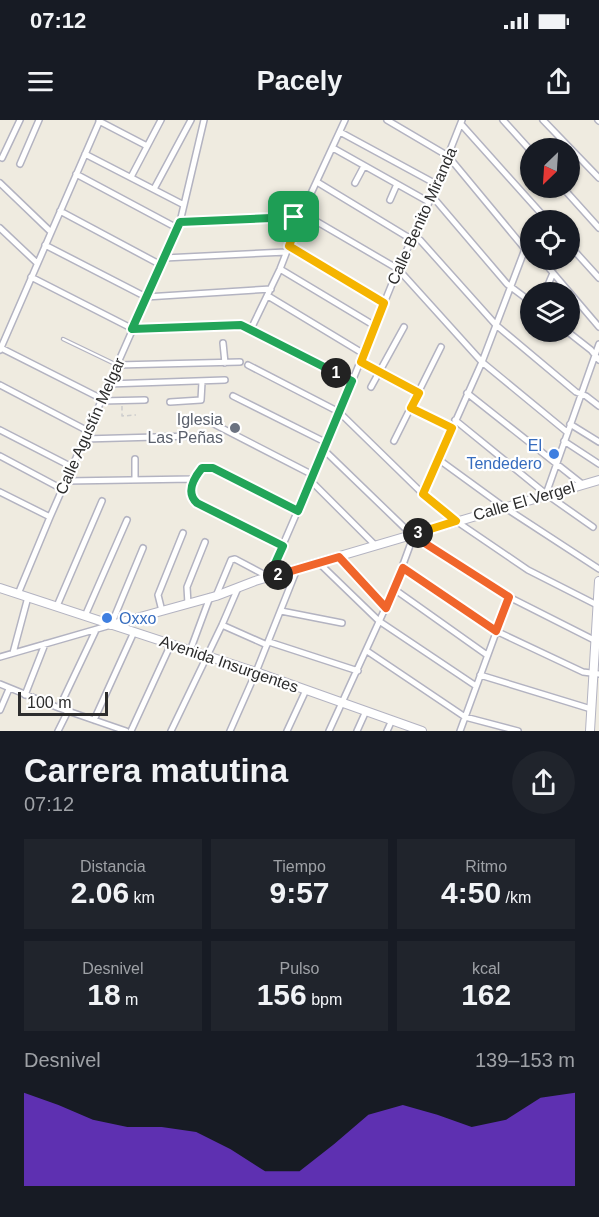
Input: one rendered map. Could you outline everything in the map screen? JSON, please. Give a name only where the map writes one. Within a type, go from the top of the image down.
[{"type":"street","points":[[2,158],[20,120]]},
{"type":"street","points":[[20,164],[39,120]]},
{"type":"street","points":[[145,400],[101,400],[0,349],[2,338],[100,120],[147,146]]},
{"type":"street","points":[[130,177],[162,120]]},
{"type":"street","points":[[154,189],[191,120]]},
{"type":"street","name":"Calle Agustín Melgar","points":[[18,594],[178,225],[204,120]]},
{"type":"street","points":[[252,329],[345,120]]},
{"type":"street","points":[[387,120],[448,156],[520,239]]},
{"type":"street","points":[[503,120],[520,139]]},
{"type":"street","points":[[543,120],[599,178]]},
{"type":"street","points":[[462,122],[539,210]]},
{"type":"street","name":"Calle Benito Miranda","points":[[269,577],[462,122]]},
{"type":"street","points":[[340,132],[436,184]]},
{"type":"street","points":[[333,148],[430,199],[507,284],[520,293]]},
{"type":"street","points":[[85,153],[184,205]]},
{"type":"street","points":[[355,183],[364,166]]},
{"type":"street","points":[[76,174],[178,225],[301,215],[309,217],[398,269],[482,362],[567,432]]},
{"type":"street","points":[[317,182],[406,236],[420,240],[496,325],[599,406]]},
{"type":"street","points":[[0,183],[51,232]]},
{"type":"street","points":[[390,200],[398,184]]},
{"type":"street","points":[[572,198],[599,228]]},
{"type":"street","points":[[60,211],[161,265]]},
{"type":"street","points":[[0,228],[37,263]]},
{"type":"street","points":[[45,245],[146,297],[271,289]]},
{"type":"street","points":[[164,258],[288,249],[384,303]]},
{"type":"street","points":[[580,257],[599,278]]},
{"type":"street","points":[[423,494],[482,362],[520,266]]},
{"type":"street","points":[[280,269],[375,326]]},
{"type":"street","points":[[550,270],[599,327]]},
{"type":"street","points":[[549,282],[553,273]]},
{"type":"street","points":[[31,277],[132,329],[241,325],[352,381]]},
{"type":"street","points":[[268,296],[364,354]]},
{"type":"street","points":[[370,387],[404,327]]},
{"type":"street","points":[[580,341],[597,358]]},
{"type":"street","points":[[223,343],[225,363]]},
{"type":"street","points":[[546,494],[581,393],[597,358],[599,344]]},
{"type":"street","points":[[394,441],[441,347]]},
{"type":"street","points":[[117,365],[240,362]]},
{"type":"street","points":[[361,362],[419,393]]},
{"type":"street","points":[[248,365],[339,412],[423,494],[456,521],[528,570],[597,605]]},
{"type":"street","points":[[108,384],[225,380]]},
{"type":"street","points":[[170,402],[201,400],[202,382]]},
{"type":"street","points":[[0,385],[88,431]]},
{"type":"street","points":[[467,393],[582,484]]},
{"type":"street","points":[[232,396],[327,443]]},
{"type":"street","points":[[411,408],[452,428]]},
{"type":"street","points":[[455,420],[546,494],[593,527]]},
{"type":"street","points":[[210,422],[312,478],[375,545]]},
{"type":"street","points":[[570,424],[599,442]]},
{"type":"street","points":[[0,430],[72,467]]},
{"type":"street","points":[[84,439],[192,436]]},
{"type":"street","points":[[564,441],[599,464]]},
{"type":"street","points":[[324,450],[412,535],[509,597],[597,642]]},
{"type":"street","points":[[0,456],[62,489]]},
{"type":"street","points":[[135,459],[135,480]]},
{"type":"street","points":[[438,459],[504,507],[599,569]]},
{"type":"street","points":[[283,546],[197,503],[192,499],[190,493],[194,479],[202,468],[213,468],[298,511]]},
{"type":"street","points":[[66,481],[194,479]]},
{"type":"street","name":"Calle El Vergel","points":[[0,657],[188,604],[375,545],[599,480]]},
{"type":"street","points":[[0,492],[50,518]]},
{"type":"street","points":[[57,606],[102,501]]},
{"type":"street","points":[[85,616],[127,520]]},
{"type":"street","points":[[162,611],[158,595],[183,533]]},
{"type":"street","points":[[329,731],[403,568],[412,535]]},
{"type":"street","points":[[188,604],[187,587],[206,542]]},
{"type":"street","points":[[111,625],[143,548]]},
{"type":"street","points":[[339,557],[386,608]]},
{"type":"street","points":[[190,651],[231,560],[269,577]]},
{"type":"street","points":[[319,563],[379,621],[476,686]]},
{"type":"street","points":[[403,568],[496,631],[583,672],[596,674]]},
{"type":"street","points":[[230,731],[297,569]]},
{"type":"street","points":[[590,731],[594,712],[599,581]]},
{"type":"street","name":"Avenida Insurgentes","points":[[0,588],[256,672],[423,731]]},
{"type":"street","points":[[171,731],[238,588]]},
{"type":"street","points":[[394,589],[487,655]]},
{"type":"street","points":[[0,650],[11,653],[28,597]]},
{"type":"street","points":[[460,731],[509,597]]},
{"type":"street","points":[[281,611],[342,623]]},
{"type":"street","points":[[222,625],[268,643],[358,671]]},
{"type":"street","points":[[59,708],[96,630]]},
{"type":"street","points":[[94,720],[134,632]]},
{"type":"street","points":[[25,695],[45,644]]},
{"type":"street","points":[[131,731],[171,644]]},
{"type":"street","points":[[367,651],[465,717],[518,731]]},
{"type":"street","points":[[480,675],[594,712]]},
{"type":"street","points":[[0,684],[59,708],[126,731]]},
{"type":"street","points":[[0,710],[9,688]]},
{"type":"street","points":[[287,731],[306,690]]},
{"type":"street","points":[[58,731],[68,711]]},
{"type":"street","points":[[357,731],[366,711]]},
{"type":"street","points":[[387,731],[392,720]]},
{"type":"lane","points":[[63,339],[117,365]]},
{"type":"path","points":[[122,400],[122,416],[136,415]]},
{"type":"place","name":"Iglesia Las Peñas","points":[[235,428]]},
{"type":"place","name":"El Tendedero","points":[[554,454]]},
{"type":"place","name":"Oxxo","points":[[107,618]]},
{"type":"route","points":[[301,215],[289,246],[384,303],[361,362],[419,393],[411,408],[452,428],[423,494],[456,521],[412,535],[509,597],[496,631],[403,568],[386,608],[339,557],[269,577],[283,546],[192,499],[190,493],[194,479],[202,468],[208,466],[298,511],[352,381],[241,325],[132,329],[180,222],[294,217],[301,215]]}]
